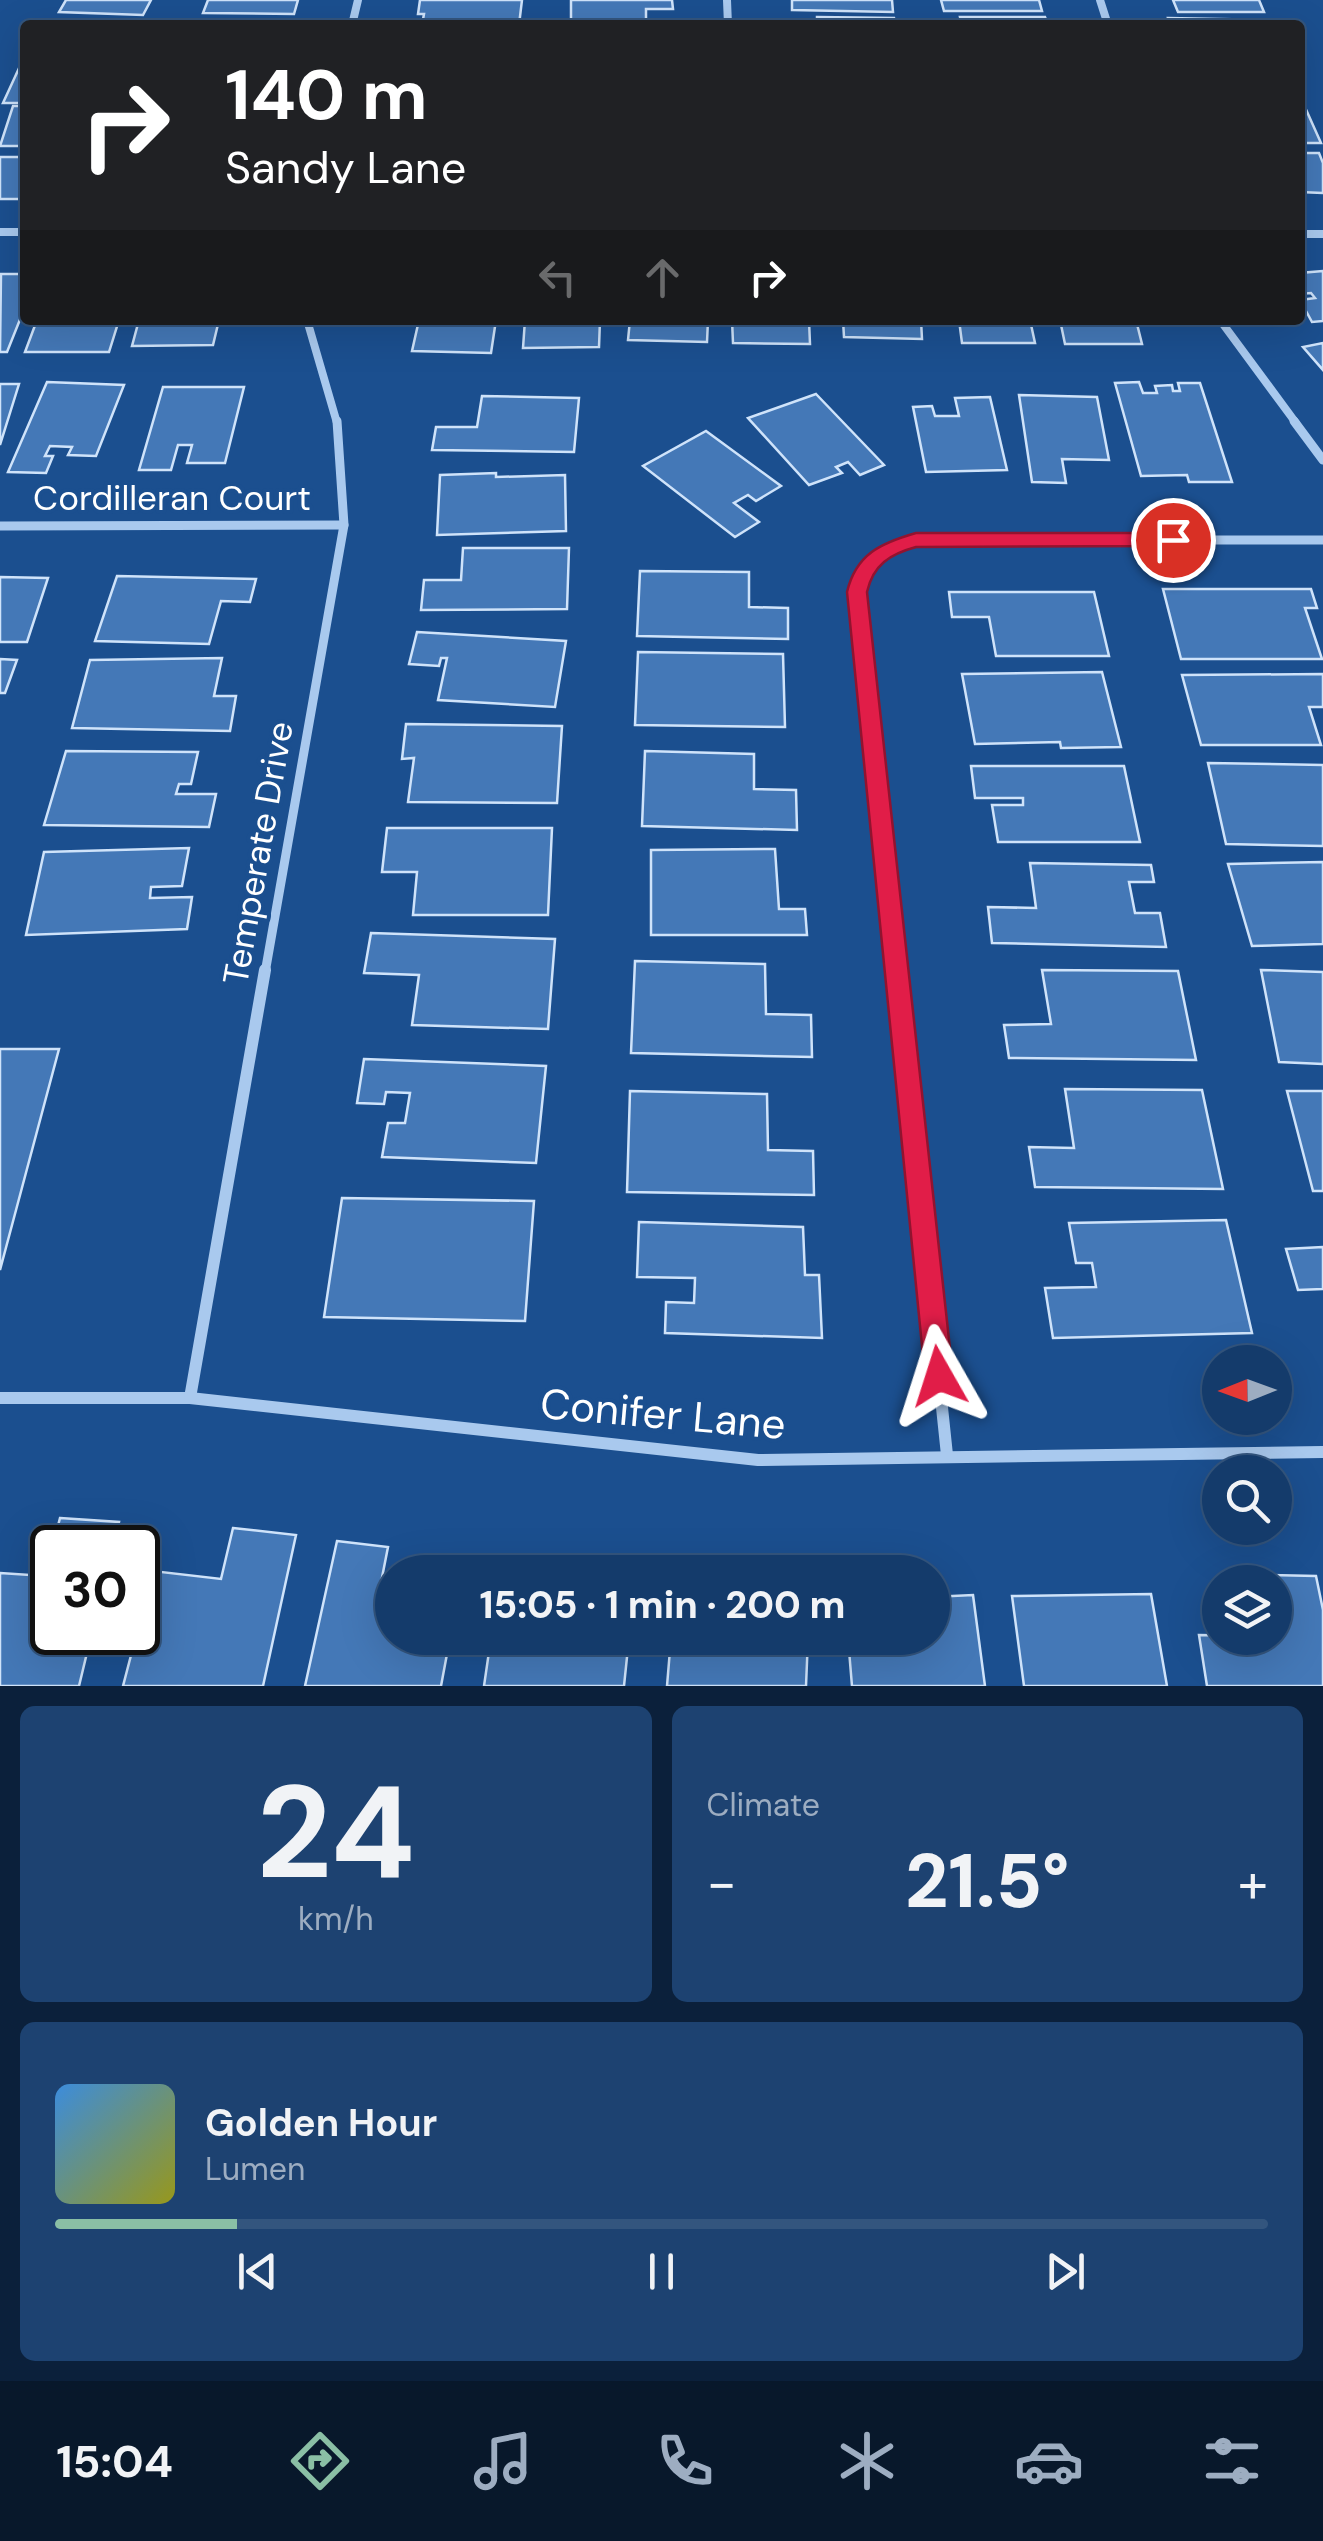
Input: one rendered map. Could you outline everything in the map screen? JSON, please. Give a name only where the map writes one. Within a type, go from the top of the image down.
[{"type":"street","name":"Temperate Drive","points":[[190,1398],[344,525],[345,466],[338,411],[308,325]]},
{"type":"street","points":[[1224,325],[1323,460]]},
{"type":"street","name":"Cordilleran Court","points":[[0,526],[344,525]]},
{"type":"street","points":[[947,1455],[857,592],[861,574],[874,558],[892,546],[916,540],[1323,540]]},
{"type":"street","name":"Conifer Lane","points":[[0,1398],[190,1398],[758,1460],[1323,1452]]},
{"type":"building","points":[[66,0],[151,0],[143,15],[59,12]]},
{"type":"building","points":[[208,0],[298,0],[294,14],[203,13]]},
{"type":"building","points":[[420,0],[522,0],[520,20],[423,20],[424,14],[418,14]]},
{"type":"building","points":[[571,0],[672,0],[673,9],[646,9],[646,20],[571,20]]},
{"type":"building","points":[[792,0],[892,0],[893,12],[792,10]]},
{"type":"building","points":[[941,0],[1039,0],[1042,11],[944,11]]},
{"type":"building","points":[[1173,0],[1259,0],[1264,12],[1178,12]]},
{"type":"building","points":[[817,17],[894,20],[817,20]]},
{"type":"building","points":[[960,17],[1046,20],[961,20]]},
{"type":"building","points":[[1168,18],[1270,20],[1169,20]]},
{"type":"building","points":[[20,66],[20,103],[3,103]]},
{"type":"building","points":[[13,106],[20,106],[20,146],[0,146]]},
{"type":"building","points":[[1305,107],[1321,143],[1305,143]]},
{"type":"building","points":[[1305,153],[1319,153],[1323,193],[1305,192]]},
{"type":"building","points":[[0,157],[20,157],[20,199],[0,199]]},
{"type":"building","points":[[1323,271],[1323,321],[1312,322],[1305,309],[1305,299],[1315,298],[1305,294],[1305,273]]},
{"type":"building","points":[[1,274],[20,274],[20,320],[7,352],[0,352]]},
{"type":"building","points":[[35,325],[117,325],[109,352],[25,352]]},
{"type":"building","points":[[138,325],[218,325],[213,345],[132,346]]},
{"type":"building","points":[[418,325],[495,325],[491,353],[412,351]]},
{"type":"building","points":[[525,325],[600,325],[599,347],[523,348]]},
{"type":"building","points":[[630,325],[708,325],[707,342],[628,340]]},
{"type":"building","points":[[732,325],[809,325],[810,344],[733,343]]},
{"type":"building","points":[[843,325],[921,325],[922,339],[844,337]]},
{"type":"building","points":[[960,325],[1031,325],[1035,343],[962,343]]},
{"type":"building","points":[[1061,325],[1137,325],[1142,344],[1065,344]]},
{"type":"building","points":[[1323,343],[1323,370],[1303,347]]},
{"type":"building","points":[[47,382],[124,385],[96,456],[68,455],[72,447],[50,446],[45,456],[53,456],[46,473],[8,472]]},
{"type":"building","points":[[1139,382],[1143,393],[1157,393],[1155,386],[1172,385],[1173,391],[1180,391],[1178,383],[1200,383],[1232,482],[1189,482],[1187,475],[1141,476],[1115,383]]},
{"type":"building","points":[[0,384],[19,384],[0,445]]},
{"type":"building","points":[[163,387],[244,387],[225,463],[187,463],[192,445],[178,445],[171,470],[139,470]]},
{"type":"building","points":[[816,394],[884,465],[860,475],[848,462],[836,467],[842,473],[809,485],[748,418]]},
{"type":"building","points":[[1019,395],[1097,397],[1109,460],[1062,459],[1066,483],[1032,482]]},
{"type":"building","points":[[482,396],[579,398],[574,452],[432,450],[436,427],[477,427]]},
{"type":"building","points":[[990,397],[1007,470],[926,472],[913,407],[932,406],[935,416],[959,416],[955,398]]},
{"type":"building","points":[[706,431],[781,486],[756,501],[748,495],[734,503],[759,522],[735,537],[643,466]]},
{"type":"building","points":[[496,473],[496,477],[565,475],[566,531],[437,535],[440,475]]},
{"type":"building","points":[[463,548],[569,548],[567,609],[421,610],[424,580],[461,580]]},
{"type":"building","points":[[640,571],[749,572],[749,607],[788,608],[788,639],[637,636]]},
{"type":"building","points":[[117,576],[256,579],[250,602],[221,601],[209,644],[95,641]]},
{"type":"building","points":[[0,577],[48,578],[27,642],[0,642]]},
{"type":"building","points":[[1163,589],[1311,589],[1317,608],[1305,608],[1322,659],[1181,659]]},
{"type":"building","points":[[949,592],[1094,592],[1109,656],[996,656],[989,617],[952,617]]},
{"type":"building","points":[[417,632],[566,641],[555,707],[438,700],[447,658],[441,658],[439,666],[409,664]]},
{"type":"building","points":[[638,652],[783,654],[785,727],[635,725]]},
{"type":"building","points":[[222,658],[214,696],[236,696],[230,731],[72,728],[90,660]]},
{"type":"building","points":[[0,659],[17,660],[5,693],[0,693]]},
{"type":"building","points":[[1102,672],[1121,747],[1061,748],[1060,742],[975,744],[962,674]]},
{"type":"building","points":[[1323,674],[1323,707],[1309,707],[1321,745],[1201,745],[1182,675]]},
{"type":"building","points":[[406,724],[562,726],[557,803],[408,802],[414,758],[402,759]]},
{"type":"building","points":[[66,751],[198,752],[191,784],[179,784],[176,794],[216,794],[209,827],[44,825]]},
{"type":"building","points":[[645,751],[754,754],[754,789],[796,790],[797,830],[642,826]]},
{"type":"building","points":[[1208,763],[1323,765],[1323,846],[1226,844]]},
{"type":"building","points":[[971,766],[1124,766],[1140,842],[998,842],[992,805],[1023,805],[1023,798],[975,798]]},
{"type":"building","points":[[387,828],[552,828],[548,915],[413,915],[417,872],[382,872]]},
{"type":"building","points":[[189,848],[182,886],[151,887],[150,898],[192,897],[187,929],[26,935],[44,852]]},
{"type":"building","points":[[775,849],[779,909],[805,909],[807,935],[651,935],[651,850]]},
{"type":"building","points":[[1323,862],[1323,944],[1252,946],[1228,864]]},
{"type":"building","points":[[1030,863],[1151,865],[1154,882],[1129,882],[1135,913],[1160,913],[1166,947],[992,943],[988,907],[1036,908]]},
{"type":"building","points":[[371,933],[555,939],[548,1029],[412,1025],[419,975],[364,973]]},
{"type":"building","points":[[635,961],[765,964],[766,1014],[811,1015],[812,1057],[631,1053]]},
{"type":"building","points":[[1042,970],[1178,971],[1196,1060],[1009,1058],[1004,1025],[1051,1024]]},
{"type":"building","points":[[1261,970],[1323,972],[1323,1064],[1279,1062]]},
{"type":"building","points":[[0,1049],[59,1049],[0,1270]]},
{"type":"building","points":[[364,1059],[546,1066],[536,1163],[382,1157],[388,1123],[405,1123],[410,1093],[386,1092],[384,1104],[357,1103]]},
{"type":"building","points":[[1065,1089],[1202,1090],[1223,1189],[1035,1187],[1029,1147],[1074,1148]]},
{"type":"building","points":[[630,1091],[767,1094],[768,1150],[813,1151],[814,1195],[627,1192]]},
{"type":"building","points":[[1287,1091],[1323,1091],[1323,1191],[1313,1191]]},
{"type":"building","points":[[342,1198],[534,1201],[525,1321],[324,1317]]},
{"type":"building","points":[[1226,1220],[1252,1333],[1053,1338],[1045,1288],[1096,1287],[1092,1263],[1076,1263],[1069,1223]]},
{"type":"building","points":[[639,1222],[803,1227],[805,1275],[819,1275],[822,1338],[665,1333],[666,1302],[694,1303],[695,1278],[637,1277]]},
{"type":"building","points":[[1323,1247],[1323,1289],[1298,1290],[1286,1249]]},
{"type":"building","points":[[60,1518],[119,1522],[118,1525],[58,1525]]},
{"type":"building","points":[[233,1528],[296,1535],[263,1686],[123,1686],[131,1655],[160,1655],[160,1572],[221,1579]]},
{"type":"building","points":[[337,1541],[388,1547],[386,1555],[375,1555],[375,1655],[447,1655],[441,1686],[305,1686]]},
{"type":"building","points":[[0,1573],[30,1575],[30,1655],[86,1655],[79,1686],[0,1686]]},
{"type":"building","points":[[1292,1576],[1316,1576],[1323,1610],[1323,1686],[1207,1686],[1202,1655],[1292,1655]]},
{"type":"building","points":[[1151,1594],[1167,1686],[1024,1686],[1012,1596]]},
{"type":"building","points":[[973,1595],[985,1686],[852,1686],[849,1655],[950,1655],[950,1596]]},
{"type":"building","points":[[489,1655],[627,1655],[624,1686],[484,1686]]},
{"type":"building","points":[[670,1655],[807,1655],[806,1686],[667,1686]]},
{"type":"route","points":[[939,1376],[857,592],[861,574],[874,558],[892,546],[916,540],[1173,540]]}]
